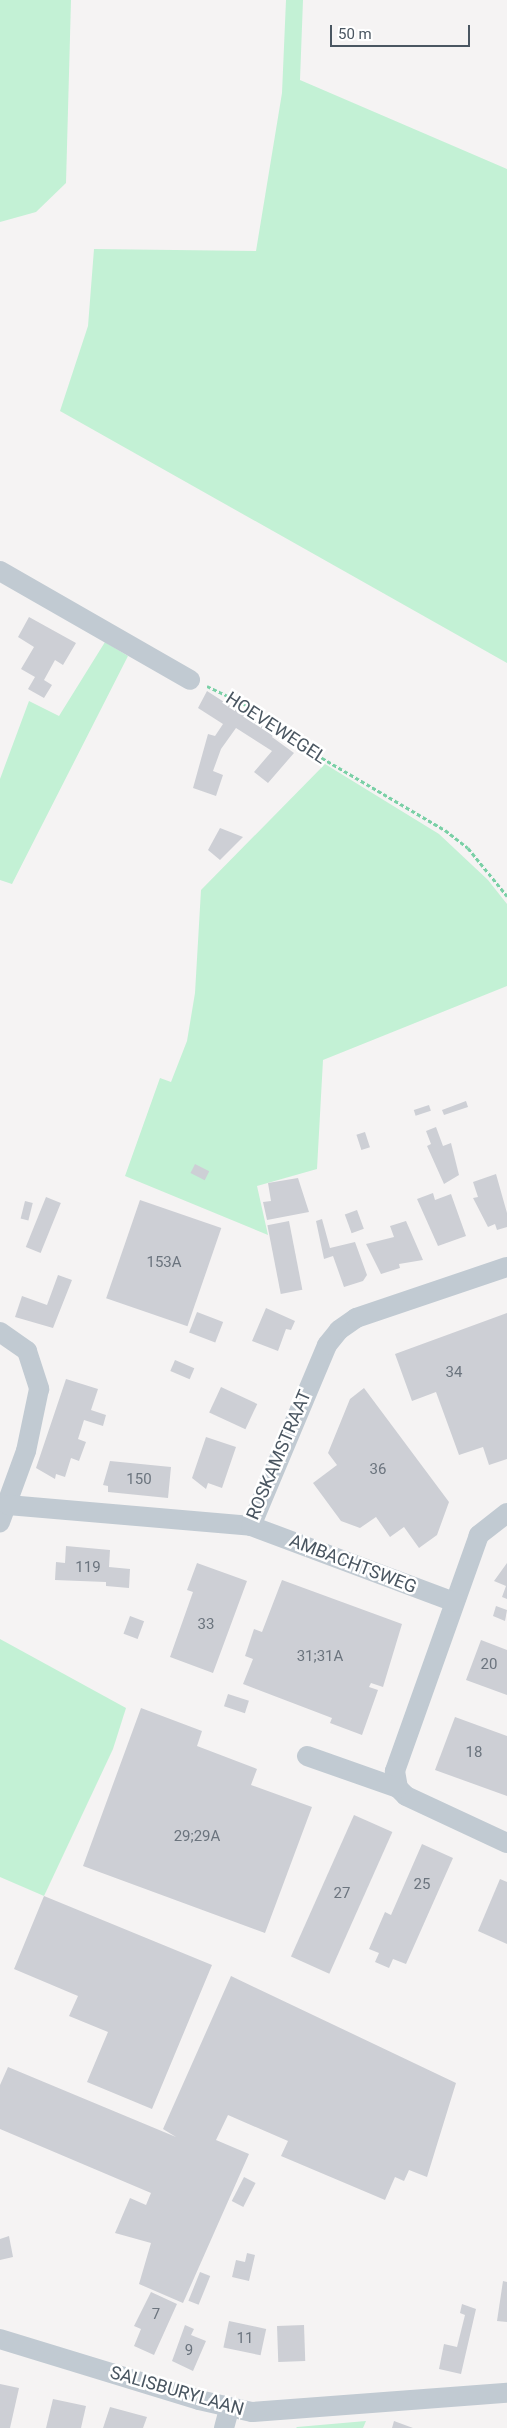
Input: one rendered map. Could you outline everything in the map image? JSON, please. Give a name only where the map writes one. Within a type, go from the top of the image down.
[{"type":"street","points":[[0,571],[190,680]]},
{"type":"street","name":"ROSKAMSTRAAT","points":[[4,1514],[251,1526],[323,1354],[339,1330],[356,1318],[507,1267]]},
{"type":"street","points":[[0,1332],[27,1351],[38,1388],[26,1451],[4,1514]]},
{"type":"street","points":[[398,1788],[397,1754],[480,1535],[507,1513]]},
{"type":"street","name":"AMBACHTSWEG","points":[[251,1526],[454,1602]]},
{"type":"street","points":[[307,1756],[398,1788],[424,1806],[507,1843]]},
{"type":"street","name":"SALISBURYLAAN","points":[[0,2339],[226,2418],[274,2412],[507,2393]]},
{"type":"path","name":"HOEVEWEGEL","points":[[190,680],[253,708],[288,738],[444,830],[468,848],[507,896]]},
{"type":"green space","points":[[0,0],[71,0],[66,183],[36,212],[0,222]]},
{"type":"green space","points":[[286,0],[303,0],[300,80],[507,169],[507,663],[60,411],[88,326],[94,249],[256,251],[282,93]]},
{"type":"green space","points":[[105,642],[128,656],[12,884],[0,880],[0,779],[29,701],[59,716]]},
{"type":"green space","points":[[325,764],[439,834],[488,880],[507,904],[507,986],[323,1060],[317,1169],[257,1186],[268,1235],[125,1176],[160,1078],[171,1082],[187,1041],[195,993],[201,890]]},
{"type":"green space","points":[[0,1639],[126,1708],[113,1749],[44,1896],[0,1877]]},
{"type":"green space","points":[[366,2421],[363,2428],[296,2428],[297,2427]]},
{"type":"building","points":[[29,617],[76,643],[63,665],[55,660],[44,680],[52,685],[44,698],[28,689],[35,677],[21,669],[34,647],[18,637]]},
{"type":"building","points":[[207,691],[274,734],[272,737],[294,753],[268,783],[254,772],[272,751],[236,728],[221,749],[213,771],[223,775],[216,796],[193,788],[208,734],[215,736],[223,724],[198,708]]},
{"type":"building","points":[[220,828],[243,837],[220,860],[208,850]]},
{"type":"building","points":[[466,1101],[468,1107],[444,1115],[442,1110]]},
{"type":"building","points":[[429,1105],[431,1111],[416,1116],[414,1110]]},
{"type":"building","points":[[436,1127],[443,1146],[451,1143],[459,1175],[444,1184],[427,1146],[431,1144],[426,1131]]},
{"type":"building","points":[[365,1132],[370,1147],[361,1150],[356,1135]]},
{"type":"building","points":[[195,1164],[209,1171],[205,1180],[190,1173]]},
{"type":"building","points":[[496,1174],[507,1213],[507,1227],[497,1230],[495,1224],[488,1227],[473,1198],[478,1197],[473,1182]]},
{"type":"building","points":[[298,1178],[309,1212],[267,1220],[263,1202],[271,1201],[268,1183]]},
{"type":"building","points":[[433,1193],[435,1200],[451,1194],[466,1236],[438,1246],[417,1199]]},
{"type":"building","points":[[46,1197],[61,1203],[41,1253],[26,1247]]},
{"type":"building","points":[[140,1200],[221,1228],[187,1326],[106,1298]]},
{"type":"building","points":[[25,1201],[33,1203],[28,1220],[21,1218]]},
{"type":"building","points":[[357,1210],[364,1229],[352,1233],[345,1214]]},
{"type":"building","points":[[322,1219],[330,1248],[355,1242],[367,1275],[363,1281],[344,1287],[333,1256],[324,1259],[316,1221]]},
{"type":"building","points":[[289,1221],[302,1290],[281,1294],[267,1225]]},
{"type":"building","points":[[406,1221],[423,1260],[399,1264],[400,1268],[381,1274],[366,1244],[394,1237],[390,1226]]},
{"type":"building","points":[[58,1275],[72,1280],[53,1328],[15,1317],[22,1296],[47,1305]]},
{"type":"building","points":[[266,1308],[295,1321],[291,1330],[286,1329],[278,1351],[252,1341]]},
{"type":"building","points":[[197,1312],[223,1322],[215,1343],[189,1333]]},
{"type":"building","points":[[507,1313],[507,1459],[489,1465],[483,1447],[459,1455],[436,1392],[412,1401],[395,1354]]},
{"type":"building","points":[[175,1360],[194,1368],[190,1379],[170,1371]]},
{"type":"building","points":[[66,1379],[98,1389],[91,1410],[106,1415],[103,1426],[84,1420],[78,1439],[86,1442],[79,1461],[71,1458],[65,1477],[56,1474],[55,1479],[36,1468]]},
{"type":"building","points":[[221,1387],[257,1404],[245,1429],[209,1412]]},
{"type":"building","points":[[364,1388],[449,1502],[437,1535],[419,1548],[404,1527],[390,1537],[376,1517],[360,1528],[341,1521],[313,1483],[337,1465],[328,1453],[350,1399]]},
{"type":"building","points":[[206,1437],[236,1447],[222,1488],[208,1483],[206,1489],[192,1478]]},
{"type":"building","points":[[110,1461],[171,1467],[168,1498],[108,1492],[108,1486],[103,1485]]},
{"type":"building","points":[[66,1546],[110,1550],[109,1567],[130,1569],[129,1588],[106,1586],[106,1582],[55,1580],[56,1562],[65,1563]]},
{"type":"building","points":[[197,1563],[247,1581],[213,1673],[170,1657],[193,1592],[187,1590]]},
{"type":"building","points":[[507,1563],[507,1599],[502,1597],[506,1586],[494,1581]]},
{"type":"building","points":[[282,1580],[402,1624],[383,1687],[371,1683],[369,1687],[378,1690],[362,1735],[330,1723],[332,1718],[243,1684],[253,1659],[245,1656],[254,1629],[262,1632]]},
{"type":"building","points":[[496,1606],[507,1610],[505,1621],[493,1616]]},
{"type":"building","points":[[130,1616],[144,1621],[138,1639],[124,1634]]},
{"type":"building","points":[[481,1640],[507,1650],[507,1695],[466,1680]]},
{"type":"building","points":[[228,1694],[249,1701],[245,1713],[224,1706]]},
{"type":"building","points":[[141,1708],[202,1731],[197,1746],[257,1769],[251,1785],[312,1807],[265,1933],[83,1866]]},
{"type":"building","points":[[455,1717],[507,1736],[507,1796],[435,1770]]},
{"type":"building","points":[[354,1815],[392,1832],[329,1974],[291,1957]]},
{"type":"building","points":[[422,1844],[453,1858],[406,1964],[393,1959],[389,1968],[375,1962],[379,1953],[369,1949],[385,1912],[391,1915]]},
{"type":"building","points":[[500,1879],[507,1882],[507,1944],[478,1931]]},
{"type":"building","points":[[44,1896],[212,1965],[152,2109],[87,2082],[108,2032],[69,2016],[78,1996],[14,1969]]},
{"type":"building","points":[[231,1976],[456,2083],[427,2177],[409,2170],[404,2181],[395,2177],[385,2200],[281,2156],[288,2141],[228,2115],[216,2140],[249,2154],[183,2303],[139,2284],[151,2243],[115,2233],[130,2198],[146,2205],[151,2193],[0,2129],[0,2085],[8,2067],[176,2137],[163,2129]]},
{"type":"building","points":[[244,2177],[256,2183],[243,2207],[232,2201]]},
{"type":"building","points":[[9,2236],[13,2257],[0,2260],[0,2239]]},
{"type":"building","points":[[247,2253],[255,2255],[249,2281],[232,2277],[236,2260],[245,2262]]},
{"type":"building","points":[[200,2272],[210,2276],[199,2305],[188,2301]]},
{"type":"building","points":[[503,2281],[507,2282],[507,2322],[497,2321]]},
{"type":"building","points":[[151,2292],[177,2304],[154,2355],[134,2346],[141,2329],[134,2326]]},
{"type":"building","points":[[462,2304],[476,2309],[461,2374],[439,2369],[444,2344],[457,2347],[465,2315],[460,2313]]},
{"type":"building","points":[[229,2321],[266,2329],[261,2355],[223,2347]]},
{"type":"building","points":[[185,2325],[194,2329],[191,2335],[206,2341],[193,2371],[172,2361]]},
{"type":"building","points":[[304,2325],[305,2361],[278,2362],[277,2326]]},
{"type":"building","points":[[0,2384],[19,2388],[10,2428],[0,2428]]},
{"type":"building","points":[[53,2399],[86,2406],[81,2428],[46,2428]]},
{"type":"building","points":[[110,2407],[147,2417],[143,2428],[103,2428]]},
{"type":"building","points":[[394,2421],[413,2428],[392,2428]]}]
